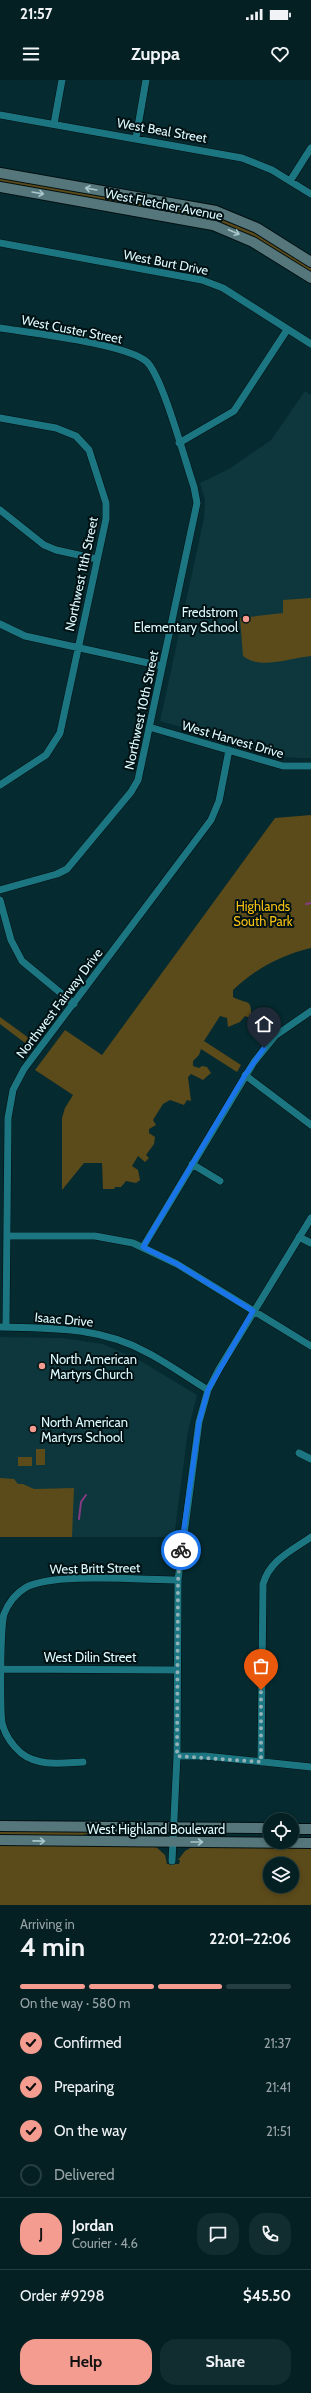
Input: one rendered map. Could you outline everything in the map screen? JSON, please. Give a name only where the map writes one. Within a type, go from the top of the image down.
[{"type":"main road","name":"West Fletcher Avenue","points":[[0,173],[216,211],[257,228],[311,262]]},
{"type":"main road","name":"West Fletcher Avenue","points":[[0,187],[219,227],[253,242],[311,278]]},
{"type":"main road","name":"West Highland Boulevard","points":[[0,1826],[263,1828]]},
{"type":"main road","points":[[299,1829],[311,1829]]},
{"type":"main road","name":"West Highland Boulevard","points":[[0,1840],[311,1842]]},
{"type":"street","points":[[54,124],[62,80]]},
{"type":"street","points":[[136,138],[146,80]]},
{"type":"street","name":"West Beal Street","points":[[0,115],[242,158],[265,167],[311,194]]},
{"type":"street","points":[[290,181],[311,148]]},
{"type":"street","name":"West Burt Drive","points":[[0,243],[202,280],[223,288],[311,344]]},
{"type":"street","name":"West Custer Street","points":[[0,328],[118,349],[139,356],[147,363],[158,380],[178,443]]},
{"type":"street","points":[[178,443],[234,411],[287,330]]},
{"type":"street","name":"Northwest 11th Street","points":[[0,418],[56,428],[71,433],[80,439],[92,457],[106,502],[106,519],[57,741],[46,755],[0,785]]},
{"type":"street","name":"Northwest 10th Street","points":[[0,890],[56,874],[73,863],[135,786],[197,503],[194,487],[178,443]]},
{"type":"street","points":[[0,510],[44,545],[56,550],[97,559]]},
{"type":"street","points":[[1,627],[25,636],[162,666]]},
{"type":"street","name":"West Harvest Drive","points":[[149,727],[283,766],[311,766]]},
{"type":"street","name":"Northwest Fairway Drive","points":[[3,1327],[10,1101],[24,1069],[211,820],[219,801],[229,750]]},
{"type":"street","points":[[0,900],[10,940],[22,961],[74,1004]]},
{"type":"street","points":[[143,1247],[245,1075],[275,1036],[311,1012]]},
{"type":"street","points":[[245,1075],[311,1125]]},
{"type":"street","points":[[192,1164],[220,1181]]},
{"type":"street","points":[[172,1861],[177,1756],[178,1580],[199,1422],[208,1390],[253,1311],[311,1218]]},
{"type":"street","points":[[7,1236],[107,1237],[143,1247],[177,1264],[311,1346]]},
{"type":"street","points":[[299,1238],[311,1243]]},
{"type":"street","name":"Isaac Drive","points":[[3,1327],[72,1329],[116,1339],[148,1353],[208,1390]]},
{"type":"street","points":[[299,1453],[311,1460]]},
{"type":"street","points":[[261,1762],[263,1584],[269,1568],[276,1561],[311,1537]]},
{"type":"street","name":"West Britt Street","points":[[2,1669],[3,1619],[7,1607],[16,1595],[33,1584],[53,1580],[178,1580]]},
{"type":"street","points":[[2,1669],[2,1722],[5,1732],[15,1747],[26,1756],[43,1762],[83,1762]]},
{"type":"street","name":"West Dilin Street","points":[[2,1669],[177,1670]]},
{"type":"street","points":[[177,1756],[311,1767]]},
{"type":"shaded area","name":"Fredstrom Elementary School","points":[[305,391],[311,395],[311,758],[298,758],[284,757],[160,721],[204,518],[205,500],[200,483],[229,469],[271,440]]},
{"type":"shaded area","points":[[0,1337],[62,1338],[103,1344],[141,1361],[197,1395],[188,1431],[174,1537],[0,1537]]},
{"type":"green space","points":[[0,177],[223,218],[253,231],[311,267],[311,273],[250,235],[217,221],[0,182]]},
{"type":"green space","points":[[311,598],[311,656],[266,663],[250,660],[243,656],[240,618],[283,613],[283,600]]},
{"type":"green space","name":"Highlands South Park","points":[[311,815],[311,948],[279,959],[259,969],[241,982],[233,990],[233,997],[250,1004],[252,1019],[245,1016],[240,1022],[228,1027],[227,1018],[220,1016],[204,1041],[241,1065],[237,1072],[201,1049],[199,1055],[193,1061],[193,1066],[199,1068],[202,1066],[207,1067],[211,1073],[203,1080],[191,1074],[188,1077],[191,1101],[187,1100],[184,1105],[170,1100],[163,1104],[153,1120],[156,1125],[149,1129],[149,1133],[155,1137],[154,1144],[146,1155],[149,1158],[145,1162],[138,1156],[132,1166],[138,1170],[140,1180],[136,1183],[126,1181],[121,1187],[115,1187],[114,1189],[103,1189],[102,1163],[84,1163],[62,1190],[62,1118],[65,1108],[73,1095],[35,1070],[65,1030],[102,1055],[275,818]]},
{"type":"green space","points":[[0,1017],[33,1041],[29,1046],[0,1024]]},
{"type":"green space","points":[[36,1449],[45,1449],[45,1465],[36,1465]]},
{"type":"green space","points":[[18,1457],[32,1457],[32,1466],[18,1466]]},
{"type":"green space","points":[[0,1478],[14,1479],[18,1484],[23,1484],[34,1489],[74,1488],[72,1537],[0,1537]]},
{"type":"green space","points":[[0,1830],[102,1831],[82,1835],[0,1835]]},
{"type":"green space","points":[[0,1844],[155,1846],[165,1855],[167,1864],[179,1864],[180,1860],[178,1860],[185,1851],[192,1847],[263,1847],[263,1849],[299,1849],[299,1847],[311,1847],[311,1905],[0,1905]]},
{"type":"waterway","points":[[306,904],[311,903]]},
{"type":"waterway","points":[[79,1519],[81,1502],[86,1495]]},
{"type":"way so far","points":[[181,1550],[178,1580],[177,1756],[205,1756],[261,1762],[261,1690]]},
{"type":"place","name":"Fredstrom Elementary School","points":[[246,619]]},
{"type":"place","name":"North American Martyrs Church","points":[[42,1366]]},
{"type":"place","name":"North American Martyrs School","points":[[33,1429]]},
{"type":"route","points":[[181,1550],[199,1422],[204,1402],[208,1390],[219,1369],[253,1311],[177,1264],[143,1247],[245,1075],[264,1048]]}]
